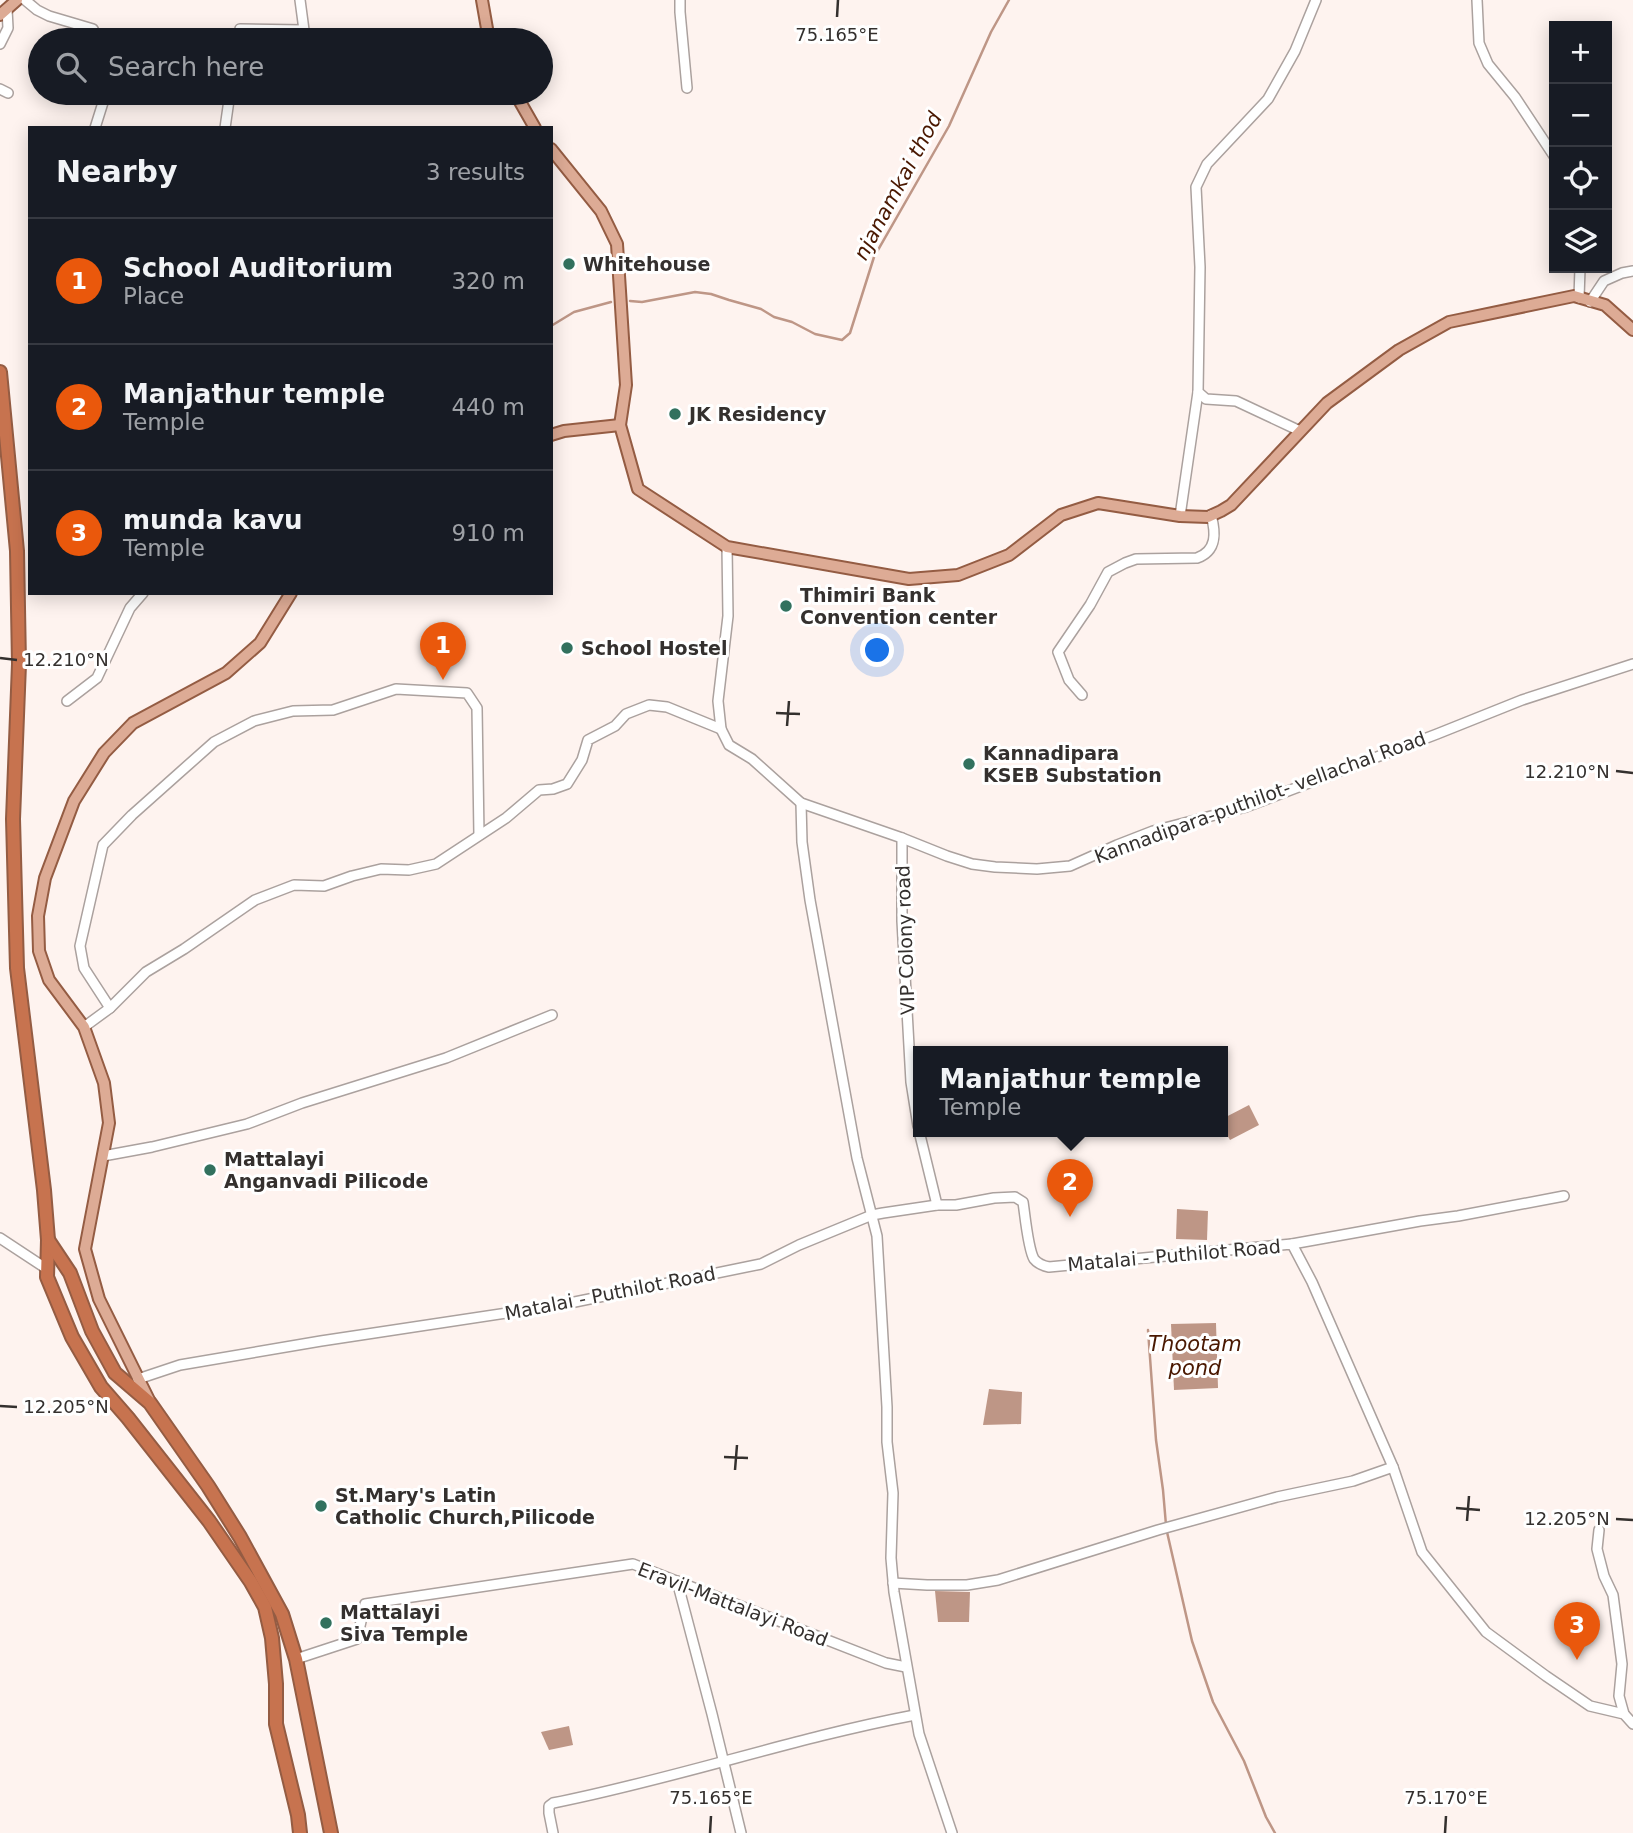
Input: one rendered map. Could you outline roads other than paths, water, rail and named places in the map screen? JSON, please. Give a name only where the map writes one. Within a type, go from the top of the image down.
[{"type":"highway","points":[[0,372],[17,551],[19,664],[13,819],[17,968],[44,1190],[48,1240],[47,1278],[72,1337],[101,1387],[209,1521],[265,1607],[272,1638],[276,1724],[300,1833]]},
{"type":"highway","points":[[48,1240],[70,1273],[92,1331],[115,1373],[150,1403],[208,1486],[240,1536],[282,1614],[296,1659],[331,1833]]},
{"type":"main road","points":[[4,12],[17,0]]},
{"type":"main road","points":[[482,0],[487,28]]},
{"type":"main road","points":[[521,105],[534,126]]},
{"type":"main road","points":[[553,151],[601,211],[617,244],[626,385],[620,425],[638,489],[727,547],[909,579],[958,575],[1009,555],[1061,515],[1098,503],[1180,516],[1208,517],[1231,505],[1327,403],[1399,350],[1449,322],[1574,296],[1605,305],[1633,330]]},
{"type":"main road","points":[[553,434],[620,425]]},
{"type":"main road","points":[[150,1403],[99,1299],[85,1249],[108,1123],[104,1083],[84,1027],[49,979],[39,950],[38,916],[45,878],[75,801],[104,753],[133,723],[226,673],[260,643],[290,595]]},
{"type":"street","points":[[25,0],[49,16],[90,28]]},
{"type":"street","points":[[300,0],[303,28]]},
{"type":"street","points":[[680,0],[687,88]]},
{"type":"street","points":[[1180,516],[1198,392],[1199,267],[1196,187],[1207,164],[1268,99],[1295,51],[1316,0]]},
{"type":"street","points":[[1477,0],[1479,43],[1488,64],[1516,97],[1549,148]]},
{"type":"street","points":[[0,44],[8,28],[4,12]]},
{"type":"street","points":[[95,126],[103,105]]},
{"type":"street","points":[[225,126],[228,105]]},
{"type":"street","points":[[1585,300],[1604,281],[1633,271]]},
{"type":"street","points":[[1581,273],[1585,300]]},
{"type":"street","points":[[1198,392],[1206,399],[1236,401],[1300,431]]},
{"type":"street","points":[[1082,695],[1069,680],[1058,652],[1090,605],[1108,572],[1136,559],[1197,558],[1205,555],[1212,547],[1214,539],[1215,529],[1211,515]]},
{"type":"street","points":[[84,1027],[110,1008],[146,972],[255,900],[294,885],[324,887],[352,876],[382,869],[409,870],[436,864],[506,818],[539,790],[567,784],[582,760],[588,740],[615,726],[626,715],[649,705],[667,707],[721,729],[718,701],[728,616],[727,547]]},
{"type":"street","points":[[66,701],[97,678],[130,608],[141,595]]},
{"type":"street","name":"Kannadipara-puthilot- vellachal Road","points":[[721,729],[729,745],[752,759],[801,803],[947,856],[984,866],[1037,869],[1070,866],[1153,831],[1246,807],[1521,700],[1633,664]]},
{"type":"street","points":[[110,1008],[84,968],[80,946],[103,845],[132,815],[214,742],[254,721],[293,711],[333,710],[396,689],[467,694],[477,708],[479,835]]},
{"type":"street","points":[[801,803],[802,842],[810,900],[857,1158],[878,1249],[887,1442],[893,1493],[893,1583],[919,1734],[952,1833]]},
{"type":"street","name":"VIP Colony road","points":[[902,838],[902,921],[913,1095]]},
{"type":"street","points":[[103,1156],[247,1124],[302,1103],[446,1058],[552,1016]]},
{"type":"street","name":"VIP Colony road","points":[[920,1137],[937,1205]]},
{"type":"street","points":[[1292,1244],[1564,1196]]},
{"type":"street","name":"Matalai - Puthilot Road","points":[[138,1379],[180,1364],[560,1306],[761,1264],[872,1215],[994,1198],[1015,1197],[1023,1202],[1031,1249],[1035,1260],[1042,1266],[1292,1244],[1312,1282],[1393,1467],[1422,1552],[1486,1632],[1590,1706],[1625,1714]]},
{"type":"street","points":[[0,1238],[47,1269]]},
{"type":"street","points":[[893,1583],[967,1585],[998,1580],[1158,1530],[1277,1497],[1353,1481],[1393,1467]]},
{"type":"street","points":[[1599,1530],[1597,1549],[1604,1576],[1613,1595],[1622,1664],[1619,1696],[1625,1714],[1633,1724]]},
{"type":"street","name":"Eravil-Mattalayi Road","points":[[296,1659],[357,1639],[365,1604],[633,1564],[886,1663],[906,1667]]},
{"type":"street","points":[[677,1581],[741,1833]]},
{"type":"street","points":[[553,1833],[549,1806],[553,1803],[611,1792],[782,1746],[915,1715]]},
{"type":"water","points":[[1249,1105],[1259,1125],[1230,1140],[1228,1116]]},
{"type":"water","points":[[1177,1209],[1208,1211],[1207,1240],[1176,1239]]},
{"type":"water","name":"Thootam pond","points":[[1216,1323],[1218,1388],[1174,1390],[1171,1324]]},
{"type":"water","points":[[989,1389],[1022,1392],[1021,1424],[983,1425]]},
{"type":"water","points":[[935,1591],[970,1592],[969,1622],[938,1622]]},
{"type":"water","points":[[569,1726],[573,1745],[549,1750],[541,1732]]},
{"type":"waterway","name":"njanamkai thod","points":[[630,301],[642,302],[695,292],[711,294],[761,309],[815,334],[842,340],[850,333],[874,257],[949,126],[991,32],[1009,0]]},
{"type":"waterway","name":"njanamkai thod","points":[[553,325],[574,312],[611,302]]},
{"type":"waterway","points":[[1148,1330],[1156,1440],[1166,1525]]},
{"type":"waterway","points":[[1167,1532],[1192,1641],[1213,1702],[1244,1761],[1275,1833]]},
{"type":"place","name":"Whitehouse","points":[[569,264]]},
{"type":"place","name":"JK Residency","points":[[675,414]]},
{"type":"place","name":"Thimiri Bank Convention center","points":[[786,606]]},
{"type":"place","name":"School Hostel","points":[[567,648]]},
{"type":"place","name":"School Auditorium","points":[[443,680]]},
{"type":"place","name":"Kannadipara KSEB Substation","points":[[969,764]]},
{"type":"place","name":"Mattalayi Anganvadi Pilicode","points":[[210,1170]]},
{"type":"place","name":"Manjathur temple","points":[[1070,1217]]},
{"type":"place","name":"St.Mary's Latin Catholic Church,Pilicode","points":[[321,1506]]},
{"type":"place","name":"Mattalayi Siva Temple","points":[[326,1623]]},
{"type":"place","name":"munda kavu","points":[[1577,1660]]}]
